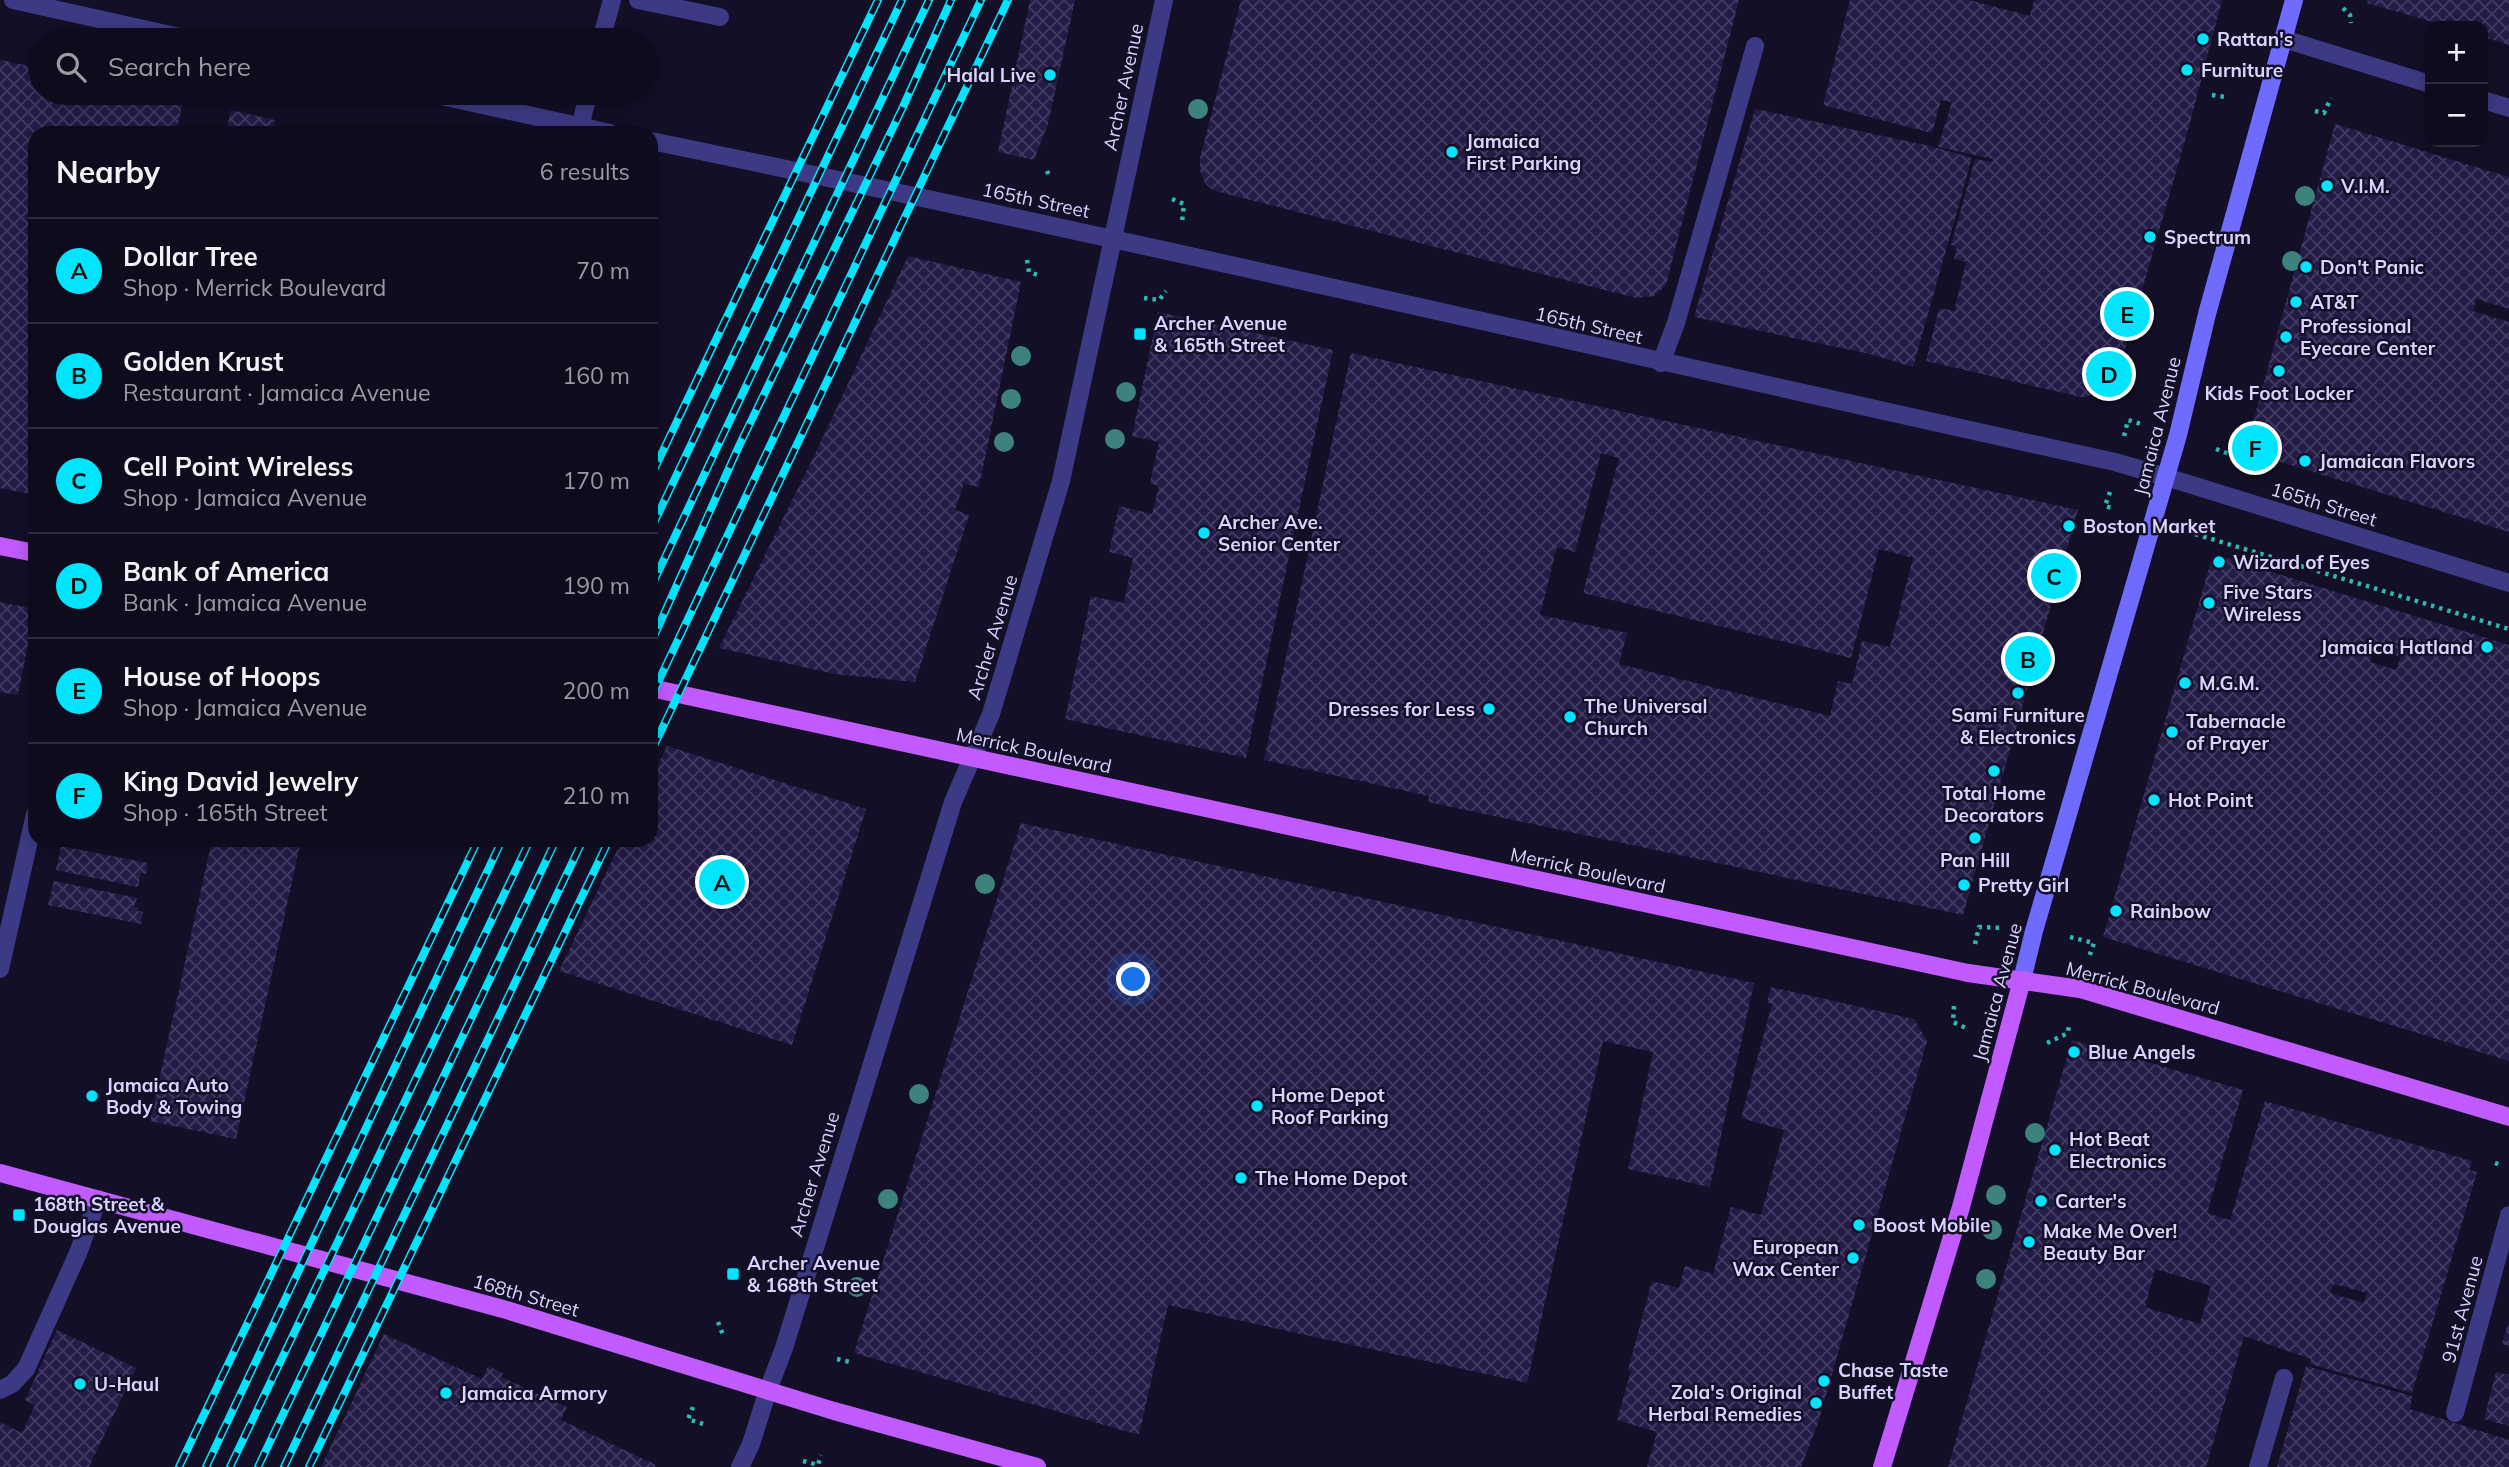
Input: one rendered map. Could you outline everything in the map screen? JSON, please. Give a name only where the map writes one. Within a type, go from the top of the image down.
[{"type":"main road","name":"Jamaica Avenue","points":[[1882,1467],[1961,1208],[2034,931],[2166,477],[2207,314],[2294,0]]},
{"type":"main road","points":[[0,546],[28,552]]},
{"type":"main road","name":"Merrick Boulevard","points":[[658,690],[1940,967],[2080,989],[2509,1117]]},
{"type":"main road","name":"168th Street","points":[[0,1173],[503,1308],[834,1411],[1037,1467]]},
{"type":"street","points":[[13,0],[139,28]]},
{"type":"street","points":[[604,28],[612,0]]},
{"type":"street","points":[[638,0],[720,17]]},
{"type":"street","name":"Archer Avenue","points":[[740,1467],[751,1444],[784,1348],[953,802],[991,714],[1061,481],[1164,0]]},
{"type":"street","points":[[2284,39],[2425,82]]},
{"type":"street","points":[[1661,363],[1676,323],[1755,46]]},
{"type":"street","points":[[2488,102],[2509,108]]},
{"type":"street","points":[[477,105],[564,126]]},
{"type":"street","points":[[581,126],[585,105]]},
{"type":"street","name":"165th Street","points":[[658,142],[1112,237],[1661,363],[2115,462],[2509,583]]},
{"type":"street","points":[[0,969],[28,845]]},
{"type":"street","points":[[0,1390],[12,1384],[26,1369],[99,1199]]},
{"type":"street","name":"91st Avenue","points":[[2455,1413],[2509,1215]]},
{"type":"street","points":[[2258,1467],[2284,1378]]},
{"type":"path","points":[[2343,8],[2350,15],[2351,23]]},
{"type":"path","points":[[2212,94],[2226,97]]},
{"type":"path","points":[[2315,111],[2324,113],[2331,98]]},
{"type":"path","points":[[1047,171],[1050,178]]},
{"type":"path","points":[[1172,199],[1184,204],[1182,222]]},
{"type":"path","points":[[1027,260],[1029,272],[1038,275]]},
{"type":"path","points":[[1144,299],[1159,300],[1166,291]]},
{"type":"path","points":[[2124,436],[2128,420],[2141,424]]},
{"type":"path","points":[[2216,449],[2232,454]]},
{"type":"path","points":[[2110,492],[2105,506],[2115,509]]},
{"type":"path","points":[[2195,534],[2509,629]]},
{"type":"path","points":[[1975,946],[1979,927],[2003,928]]},
{"type":"path","points":[[2070,937],[2094,943],[2089,957]]},
{"type":"path","points":[[1954,1006],[1953,1022],[1968,1029]]},
{"type":"path","points":[[2048,1043],[2068,1033],[2069,1024]]},
{"type":"path","points":[[2495,1163],[2503,1166]]},
{"type":"path","points":[[718,1322],[723,1335]]},
{"type":"path","points":[[837,1359],[850,1362]]},
{"type":"path","points":[[692,1406],[688,1419],[703,1424]]},
{"type":"path","points":[[803,1461],[818,1465],[821,1455]]},
{"type":"building","points":[[1030,0],[1075,0],[1048,124],[1034,160],[998,152]]},
{"type":"building","name":"Jamaica First Parking","points":[[1241,0],[1739,0],[1666,285],[1654,296],[1636,298],[1210,188],[1200,171],[1200,158]]},
{"type":"building","points":[[1850,0],[1969,0],[2030,16],[2034,0],[2222,0],[2190,123],[2116,381],[2085,398],[1926,361],[1939,308],[1954,311],[1966,262],[1954,259],[1957,246],[1951,245],[1975,159],[1992,162],[1993,159],[1938,147],[1952,102],[1941,100],[1932,133],[1823,105]]},
{"type":"building","points":[[2368,0],[2509,0],[2509,45],[2488,39],[2488,21],[2430,21],[2367,3]]},
{"type":"building","points":[[0,60],[28,66],[28,105],[182,105],[178,126],[28,126],[28,494],[0,488]]},
{"type":"building","points":[[1755,109],[1930,146],[1972,158],[1913,367],[1870,354],[1694,317]]},
{"type":"building","points":[[231,110],[275,120],[274,126],[228,126]]},
{"type":"building","points":[[2335,124],[2509,177],[2509,309],[2476,299],[2473,311],[2509,322],[2509,532],[2245,451]]},
{"type":"building","points":[[908,256],[1021,282],[979,487],[964,484],[955,510],[969,515],[915,682],[835,674],[719,648],[816,452]]},
{"type":"building","name":"Archer Ave. Senior Center","points":[[1158,312],[1333,350],[1246,758],[1065,719],[1091,596],[1124,603],[1133,558],[1109,552],[1119,506],[1152,514],[1159,486],[1150,483],[1159,442],[1132,436]]},
{"type":"building","points":[[1351,353],[2078,510],[1963,915],[1428,802],[1429,796],[1264,760]],"holes":[[[1601,453],[1619,458],[1583,593],[1851,658],[1879,549],[1913,558],[1890,647],[1862,641],[1852,684],[1838,681],[1830,716],[1619,664],[1627,633],[1540,615],[1557,547],[1575,552]]]},
{"type":"building","points":[[2213,554],[2509,645],[2509,1061],[2103,937]],"holes":[[[2374,648],[2401,657],[2396,670],[2370,662]]]},
{"type":"building","points":[[0,602],[28,608],[28,644],[18,695],[0,692]]},
{"type":"building","points":[[667,746],[866,809],[792,1045],[559,971],[619,847],[658,847],[658,765]]},
{"type":"building","name":"Home Depot Roof Parking","points":[[1021,823],[1754,983],[1710,1187],[1628,1169],[1653,1052],[1603,1041],[1527,1383],[1168,1305],[1139,1435],[854,1353]]},
{"type":"building","points":[[61,847],[148,863],[146,874],[141,873],[138,887],[56,870]]},
{"type":"building","points":[[210,847],[299,847],[236,1139],[150,1121]]},
{"type":"building","points":[[54,881],[137,898],[134,907],[143,912],[141,924],[48,905]]},
{"type":"building","points":[[1771,987],[1914,1019],[1927,1041],[1818,1423],[1801,1467],[1647,1467],[1657,1432],[1617,1420],[1652,1281],[1679,1288],[1685,1266],[1713,1274],[1731,1207],[1761,1215],[1784,1130],[1741,1118],[1772,1004],[1767,1002]]},
{"type":"building","points":[[2072,1040],[2243,1090],[2207,1213],[2230,1220],[2265,1101],[2472,1161],[2469,1170],[2477,1172],[2412,1393],[2310,1364],[2311,1359],[2244,1336],[2206,1467],[1948,1467]],"holes":[[[2155,1269],[2211,1286],[2200,1324],[2145,1307]],[[2334,1284],[2367,1293],[2364,1303],[2330,1293]]]},
{"type":"building","points":[[2509,1324],[2509,1346],[2502,1344]]},
{"type":"building","name":"U-Haul","points":[[57,1330],[136,1368],[89,1467],[0,1467],[0,1422],[22,1433],[35,1405],[25,1400]]},
{"type":"building","name":"Jamaica Armory","points":[[384,1334],[482,1379],[488,1366],[503,1373],[501,1377],[567,1407],[561,1420],[656,1465],[321,1467]]},
{"type":"building","points":[[2306,1366],[2412,1396],[2410,1409],[2509,1440],[2509,1467],[2277,1467]]},
{"type":"building","points":[[2496,1372],[2509,1375],[2509,1426],[2484,1419]]},
{"type":"railway","points":[[658,461],[878,0]]},
{"type":"railway","points":[[658,514],[902,0]]},
{"type":"railway","points":[[658,572],[929,0]]},
{"type":"railway","points":[[658,627],[739,446],[902,109],[951,0]]},
{"type":"railway","points":[[658,682],[981,0]]},
{"type":"railway","points":[[658,737],[1008,0]]},
{"type":"railway","points":[[179,1467],[475,847]]},
{"type":"railway","points":[[206,1467],[499,847]]},
{"type":"railway","points":[[230,1467],[527,847]]},
{"type":"railway","points":[[258,1467],[553,847]]},
{"type":"railway","points":[[284,1467],[580,847]]},
{"type":"railway","points":[[309,1467],[606,847]]},
{"type":"place","name":"Rattan's","points":[[2203,39]]},
{"type":"place","name":"Furniture","points":[[2187,70]]},
{"type":"place","name":"Halal Live","points":[[1050,75]]},
{"type":"place","name":"Jamaica First Parking","points":[[1452,152]]},
{"type":"place","name":"V.I.M.","points":[[2327,186]]},
{"type":"place","name":"Spectrum","points":[[2150,237]]},
{"type":"place","name":"Don't Panic","points":[[2306,267]]},
{"type":"place","name":"AT&T","points":[[2296,302]]},
{"type":"place","name":"House of Hoops","points":[[2127,314]]},
{"type":"place","name":"Archer Avenue & 165th Street","points":[[1140,334]]},
{"type":"place","name":"Professional Eyecare Center","points":[[2286,337]]},
{"type":"place","name":"Kids Foot Locker","points":[[2279,371]]},
{"type":"place","name":"Bank of America","points":[[2109,374]]},
{"type":"place","name":"King David Jewelry","points":[[2255,448]]},
{"type":"place","name":"Jamaican Flavors","points":[[2305,461]]},
{"type":"place","name":"Boston Market","points":[[2069,526]]},
{"type":"place","name":"Archer Ave. Senior Center","points":[[1204,533]]},
{"type":"place","name":"Wizard of Eyes","points":[[2219,562]]},
{"type":"place","name":"Cell Point Wireless","points":[[2054,576]]},
{"type":"place","name":"Five Stars Wireless","points":[[2209,603]]},
{"type":"place","name":"Jamaica Hatland","points":[[2487,647]]},
{"type":"place","name":"Golden Krust","points":[[2028,659]]},
{"type":"place","name":"M.G.M.","points":[[2185,683]]},
{"type":"place","name":"Sami Furniture & Electronics","points":[[2018,693]]},
{"type":"place","name":"Dresses for Less","points":[[1489,709]]},
{"type":"place","name":"The Universal Church","points":[[1570,717]]},
{"type":"place","name":"Tabernacle of Prayer","points":[[2172,732]]},
{"type":"place","name":"Total Home Decorators","points":[[1994,771]]},
{"type":"place","name":"Hot Point","points":[[2154,800]]},
{"type":"place","name":"Pan Hill","points":[[1975,838]]},
{"type":"place","name":"Dollar Tree","points":[[722,882]]},
{"type":"place","name":"Pretty Girl","points":[[1964,885]]},
{"type":"place","name":"Rainbow","points":[[2116,911]]},
{"type":"place","name":"Blue Angels","points":[[2074,1052]]},
{"type":"place","name":"Jamaica Auto Body & Towing","points":[[92,1096]]},
{"type":"place","name":"Home Depot Roof Parking","points":[[1257,1106]]},
{"type":"place","name":"Hot Beat Electronics","points":[[2055,1150]]},
{"type":"place","name":"The Home Depot","points":[[1241,1178]]},
{"type":"place","name":"Carter's","points":[[2041,1201]]},
{"type":"place","name":"168th Street & Douglas Avenue","points":[[19,1215]]},
{"type":"place","name":"Boost Mobile","points":[[1859,1225]]},
{"type":"place","name":"Make Me Over! Beauty Bar","points":[[2029,1242]]},
{"type":"place","name":"European Wax Center","points":[[1853,1258]]},
{"type":"place","name":"Archer Avenue & 168th Street","points":[[733,1274]]},
{"type":"place","name":"Chase Taste Buffet","points":[[1824,1381]]},
{"type":"place","name":"U-Haul","points":[[80,1384]]},
{"type":"place","name":"Jamaica Armory","points":[[446,1393]]},
{"type":"place","name":"Zola's Original Herbal Remedies","points":[[1816,1403]]}]
